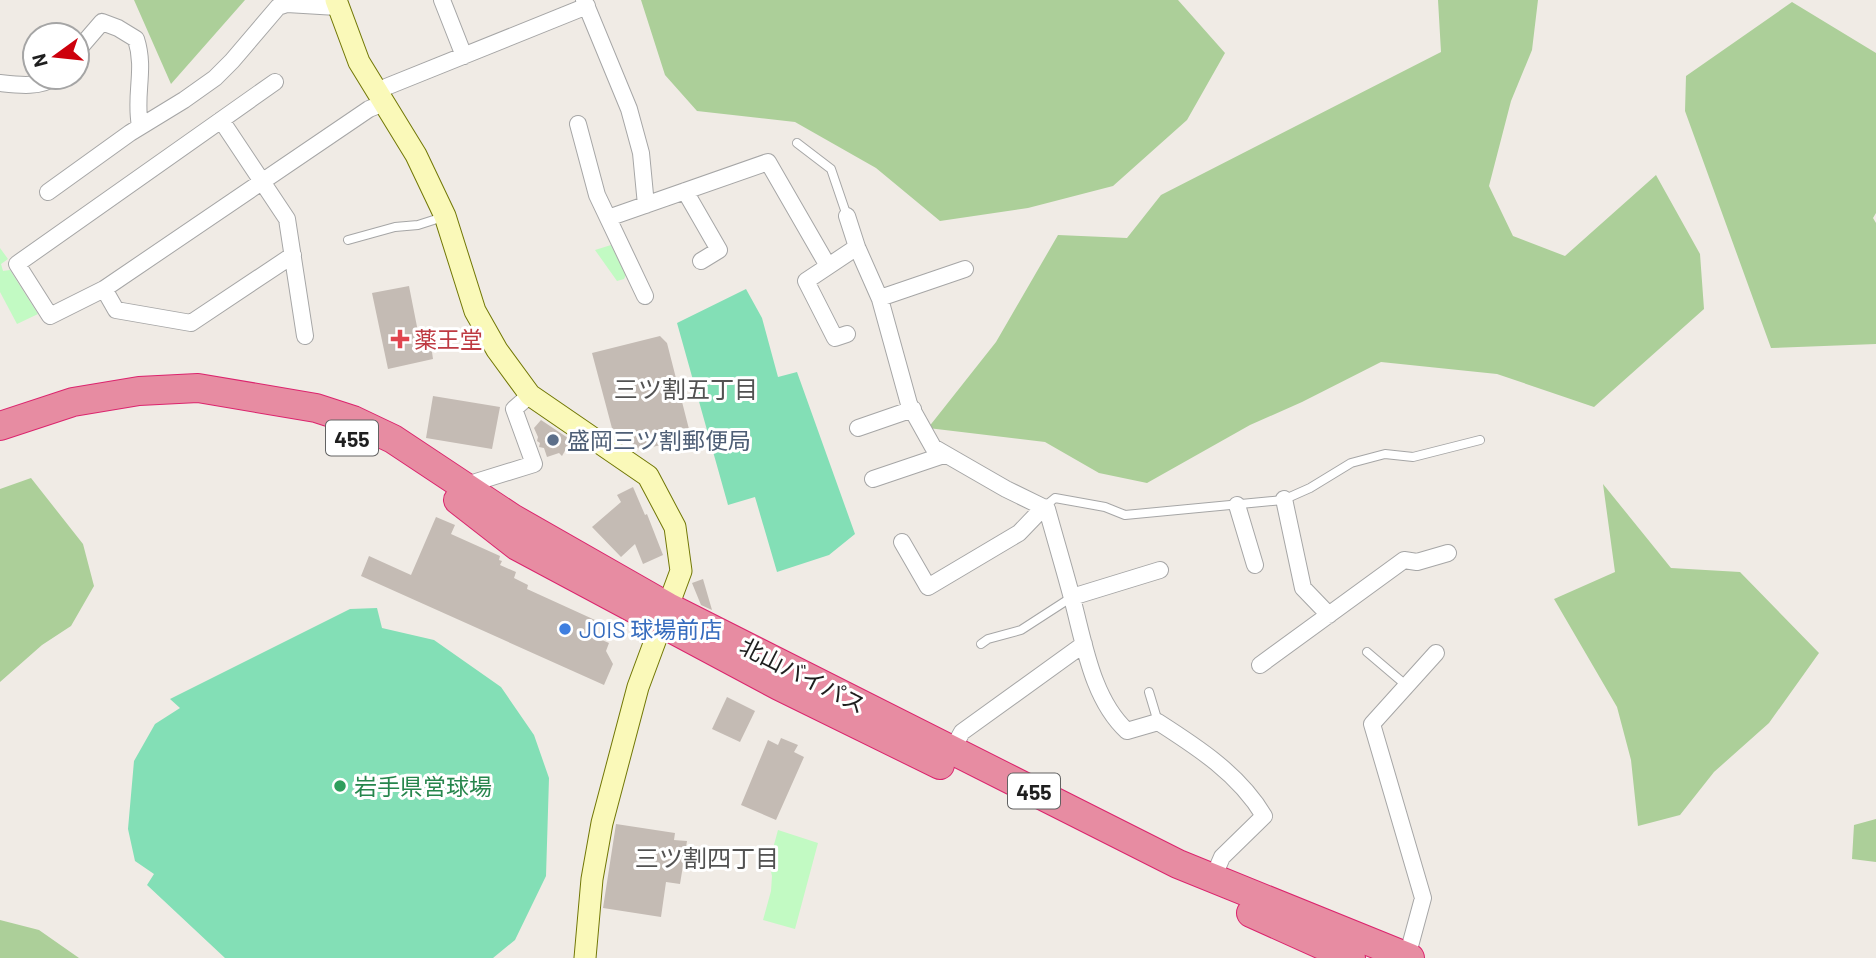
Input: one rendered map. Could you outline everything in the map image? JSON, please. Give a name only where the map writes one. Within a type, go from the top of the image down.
[{"type":"highway","name":"北山バイパス","points":[[0,426],[73,402],[139,391],[198,388],[316,408],[353,420],[393,439],[664,616],[779,686],[1163,874],[1351,958]]},
{"type":"highway","name":"北山バイパス","points":[[0,444],[35,429],[100,412],[167,405],[234,406],[308,422],[355,439],[406,463],[434,481],[517,546],[952,750],[1178,864],[1408,958]]},
{"type":"street","points":[[442,0],[464,56]]},
{"type":"street","points":[[48,192],[140,126],[215,78],[278,6],[337,3],[359,62],[416,155],[445,216],[475,311],[497,350],[530,395],[648,476],[675,527],[681,571],[638,687],[602,823],[592,879],[585,958]]},
{"type":"street","points":[[275,82],[17,264],[50,316],[104,289],[369,109],[381,98],[386,87],[586,3],[629,109],[641,153],[646,205]]},
{"type":"street","points":[[91,35],[102,22],[136,39],[142,61],[137,106],[140,126]]},
{"type":"street","points":[[0,83],[21,84]]},
{"type":"street","points":[[221,120],[287,219],[305,336]]},
{"type":"street","points":[[578,124],[597,195],[645,296]]},
{"type":"street","points":[[608,218],[768,162],[828,267]]},
{"type":"street","points":[[685,191],[719,250],[701,261]]},
{"type":"street","points":[[847,216],[857,247],[880,298],[909,404],[933,447],[1046,509],[1084,644],[1097,684],[1114,719],[1127,731],[1158,722],[1197,747],[1226,770],[1264,816],[1222,857],[1213,878]]},
{"type":"street","points":[[847,334],[835,338],[806,281],[857,247]]},
{"type":"street","points":[[104,289],[116,310],[191,323],[293,255]]},
{"type":"street","points":[[880,298],[965,268]]},
{"type":"street","points":[[463,486],[534,464],[514,409],[530,395]]},
{"type":"street","points":[[858,428],[913,409]]},
{"type":"street","points":[[873,479],[944,455]]},
{"type":"street","points":[[1284,499],[1303,588],[1329,615]]},
{"type":"street","points":[[1237,505],[1255,565]]},
{"type":"street","points":[[902,542],[928,587],[1019,533],[1044,507]]},
{"type":"street","points":[[1260,665],[1404,560],[1417,562],[1448,552]]},
{"type":"street","points":[[1072,597],[1160,570]]},
{"type":"street","points":[[952,750],[962,732],[1084,644]]},
{"type":"street","points":[[1408,958],[1423,898],[1372,724],[1436,653]]},
{"type":"lane","points":[[797,143],[831,169],[847,216]]},
{"type":"lane","points":[[348,240],[395,227],[418,225],[445,216]]},
{"type":"lane","points":[[1044,507],[1055,498],[1105,507],[1125,514],[1284,499],[1310,488],[1351,463],[1385,454],[1413,457],[1480,440]]},
{"type":"lane","points":[[981,644],[988,639],[1021,630],[1072,597]]},
{"type":"lane","points":[[1367,652],[1407,686]]},
{"type":"lane","points":[[1149,692],[1158,722]]},
{"type":"green space","points":[[134,0],[245,0],[171,84]]},
{"type":"green space","points":[[641,0],[1178,0],[1225,53],[1187,120],[1113,186],[1028,208],[940,221],[876,168],[795,122],[697,111],[665,75]]},
{"type":"green space","points":[[1438,0],[1538,0],[1532,50],[1511,101],[1489,186],[1513,236],[1565,256],[1656,175],[1700,254],[1704,309],[1594,407],[1497,374],[1381,362],[1250,425],[1147,483],[1099,473],[1045,442],[928,428],[996,342],[1058,235],[1127,238],[1161,195],[1441,52]]},
{"type":"green space","points":[[1792,2],[1876,53],[1876,213],[1873,218],[1876,223],[1876,344],[1771,348],[1685,111],[1686,76]]},
{"type":"green space","points":[[611,245],[626,275],[624,279],[617,281],[595,250]]},
{"type":"green space","points":[[0,248],[8,259],[1,264],[3,271],[10,270],[38,314],[17,324],[0,292]]},
{"type":"green space","points":[[746,289],[762,318],[778,377],[797,372],[855,534],[829,555],[777,572],[755,497],[728,505],[677,323]]},
{"type":"green space","points":[[31,478],[83,544],[94,586],[71,626],[42,645],[0,682],[0,489]]},
{"type":"green space","points":[[1603,484],[1671,568],[1740,572],[1819,653],[1769,723],[1714,772],[1680,815],[1638,826],[1631,760],[1617,707],[1554,599],[1615,572]]},
{"type":"green space","name":"岩手県営球場","points":[[377,608],[382,628],[434,640],[501,687],[534,735],[549,778],[546,876],[515,940],[493,958],[225,958],[147,885],[154,874],[135,861],[128,829],[134,761],[155,724],[180,708],[170,699],[350,609]]},
{"type":"green space","points":[[1876,819],[1876,862],[1852,859],[1854,825]]},
{"type":"green space","points":[[778,830],[818,843],[795,929],[763,920],[771,891],[769,863]]},
{"type":"green space","points":[[0,920],[39,930],[79,958],[0,958]]},
{"type":"building","points":[[409,286],[421,347],[431,345],[433,359],[388,369],[372,293]]},
{"type":"building","points":[[660,336],[667,343],[691,437],[641,450],[613,432],[592,353]]},
{"type":"building","points":[[433,396],[500,407],[492,449],[426,438]]},
{"type":"building","points":[[541,420],[571,440],[562,456],[559,453],[547,457],[544,448],[539,447],[534,428]]},
{"type":"building","points":[[633,487],[663,555],[643,564],[635,544],[621,557],[592,527],[621,502],[617,495]]},
{"type":"building","points":[[436,517],[455,525],[451,534],[500,556],[500,565],[516,572],[514,578],[528,585],[527,589],[595,620],[588,634],[609,643],[606,651],[613,664],[604,685],[361,576],[369,556],[411,575]]},
{"type":"building","points":[[703,579],[712,610],[701,605],[692,583]]},
{"type":"building","points":[[727,697],[755,711],[740,742],[712,729]]},
{"type":"building","points":[[781,738],[798,745],[794,752],[804,757],[776,820],[741,805],[768,740],[778,745]]},
{"type":"building","points":[[616,824],[675,833],[674,840],[687,841],[680,884],[666,882],[661,917],[603,908]]},
{"type":"place","name":"薬王堂","points":[[400,339]]},
{"type":"place","name":"盛岡三ツ割郵便局","points":[[553,440]]},
{"type":"place","name":"JOIS 球場前店","points":[[565,629]]},
{"type":"place","name":"岩手県営球場","points":[[340,786]]},
{"type":"district","name":"三ツ割五丁目","points":[[686,388]]},
{"type":"district","name":"三ツ割四丁目","points":[[707,857]]}]
